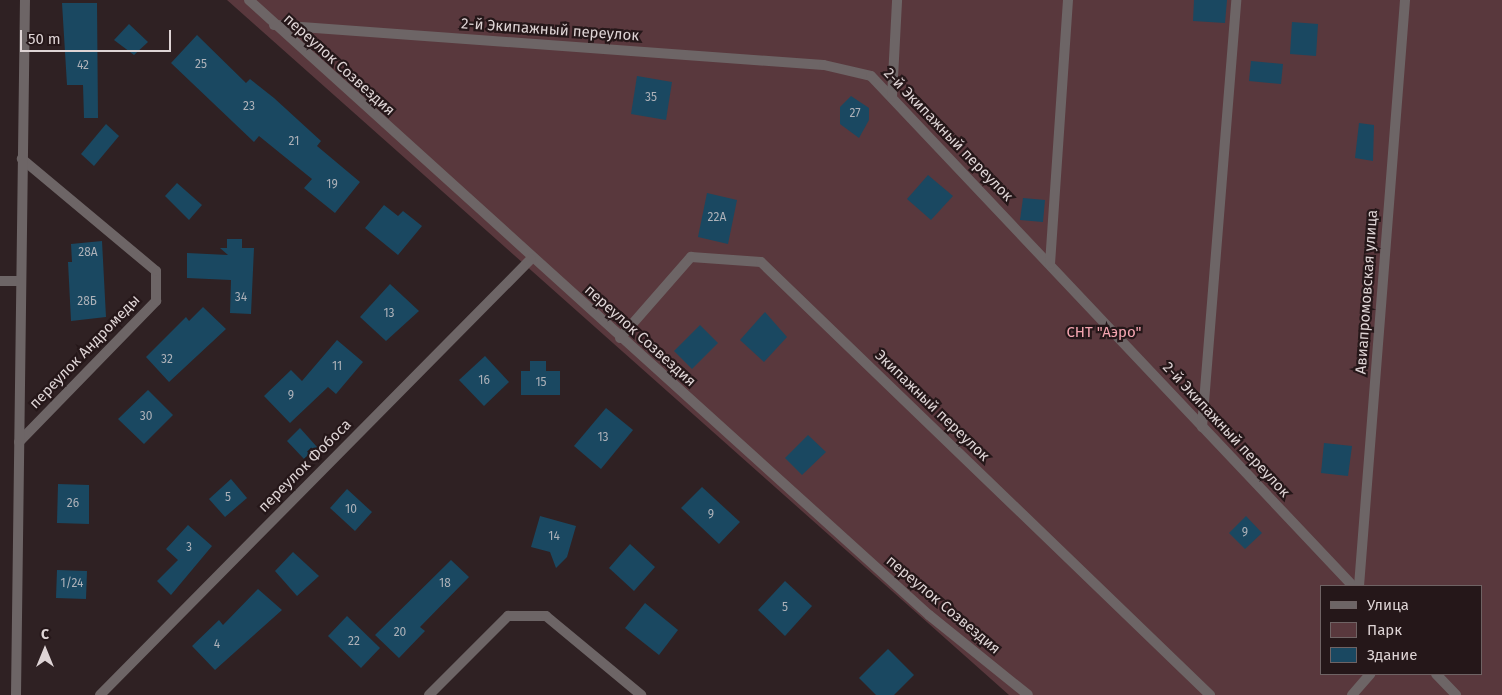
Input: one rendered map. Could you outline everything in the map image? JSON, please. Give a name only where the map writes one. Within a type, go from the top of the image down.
[{"type":"street","name":"переулок Андромеды","points":[[16,695],[25,0]]},
{"type":"street","name":"переулок Созвездия","points":[[249,0],[274,25],[531,259],[929,615],[1028,695]]},
{"type":"street","points":[[892,97],[897,0]]},
{"type":"street","points":[[1050,264],[1068,0]]},
{"type":"street","points":[[1202,427],[1236,0]]},
{"type":"street","name":"Авиапромовская улица","points":[[1359,585],[1405,0]]},
{"type":"street","name":"2-й Экипажный переулок","points":[[274,25],[824,65],[871,76],[1351,585]]},
{"type":"street","name":"переулок Андромеды","points":[[19,442],[156,301],[156,271],[22,159]]},
{"type":"street","name":"Экипажный переулок","points":[[620,338],[691,257],[761,262],[1210,695]]},
{"type":"street","name":"переулок Фобоса","points":[[100,695],[531,259]]},
{"type":"street","points":[[0,281],[21,281]]},
{"type":"street","points":[[429,695],[508,616],[546,616],[641,695]]},
{"type":"street","points":[[1352,695],[1369,675]]},
{"type":"street","points":[[1437,675],[1456,695]]},
{"type":"green space","name":"СНТ \"Аэро\"","points":[[227,0],[1502,0],[1502,695],[1009,695]]},
{"type":"building","points":[[1194,0],[1227,0],[1225,23],[1193,21]]},
{"type":"building","points":[[62,3],[97,3],[98,118],[84,118],[83,85],[67,85]]},
{"type":"building","points":[[1292,22],[1318,24],[1316,56],[1290,54]]},
{"type":"building","points":[[129,24],[148,42],[134,55],[114,40]]},
{"type":"building","points":[[197,35],[246,83],[250,79],[274,98],[321,141],[317,146],[360,182],[335,213],[304,188],[312,179],[259,136],[254,142],[171,63]]},
{"type":"building","points":[[1251,61],[1283,64],[1281,84],[1249,81]]},
{"type":"building","points":[[637,76],[672,82],[666,120],[631,114]]},
{"type":"building","points":[[851,96],[869,108],[869,120],[859,138],[840,124],[840,107]]},
{"type":"building","points":[[1359,123],[1374,125],[1373,161],[1355,158]]},
{"type":"building","points":[[106,124],[119,136],[94,166],[81,154]]},
{"type":"building","points":[[928,175],[953,196],[931,220],[907,199]]},
{"type":"building","points":[[177,183],[202,205],[189,220],[165,196]]},
{"type":"building","points":[[707,193],[737,200],[728,244],[698,237]]},
{"type":"building","points":[[1023,198],[1045,200],[1043,222],[1020,220]]},
{"type":"building","points":[[384,205],[398,216],[403,211],[422,226],[398,255],[365,228]]},
{"type":"building","points":[[227,239],[242,239],[242,248],[254,248],[251,314],[230,313],[231,280],[187,278],[187,253],[228,255],[220,248],[227,248]]},
{"type":"building","points":[[102,241],[106,317],[71,321],[68,262],[72,262],[71,244]]},
{"type":"building","points":[[390,284],[419,311],[386,341],[360,317]]},
{"type":"building","points":[[203,307],[226,329],[169,382],[146,357],[186,317],[189,321]]},
{"type":"building","points":[[765,312],[787,337],[764,362],[740,340]]},
{"type":"building","points":[[700,325],[718,343],[692,369],[674,351]]},
{"type":"building","points":[[337,340],[363,362],[336,394],[328,387],[290,423],[264,396],[291,370],[302,381]]},
{"type":"building","points":[[485,356],[509,382],[484,406],[459,380]]},
{"type":"building","points":[[530,361],[546,361],[546,371],[560,371],[560,395],[521,395],[521,371],[530,371]]},
{"type":"building","points":[[148,390],[173,415],[144,444],[118,419]]},
{"type":"building","points":[[606,408],[633,430],[601,469],[574,446]]},
{"type":"building","points":[[300,428],[317,447],[304,459],[287,441]]},
{"type":"building","points":[[808,435],[826,452],[802,475],[785,458]]},
{"type":"building","points":[[1324,443],[1352,446],[1348,476],[1321,473]]},
{"type":"building","points":[[231,479],[247,498],[225,517],[209,499]]},
{"type":"building","points":[[58,484],[89,485],[89,524],[57,523]]},
{"type":"building","points":[[702,487],[740,522],[719,544],[681,508]]},
{"type":"building","points":[[347,489],[372,512],[355,531],[330,508]]},
{"type":"building","points":[[540,516],[576,526],[567,557],[556,568],[550,552],[531,547]]},
{"type":"building","points":[[1246,516],[1262,533],[1245,549],[1229,533]]},
{"type":"building","points":[[188,525],[212,546],[171,595],[157,581],[178,560],[166,549]]},
{"type":"building","points":[[630,544],[655,567],[634,591],[609,568]]},
{"type":"building","points":[[293,552],[319,576],[297,596],[275,571]]},
{"type":"building","points":[[451,560],[469,577],[420,627],[425,631],[399,658],[375,635]]},
{"type":"building","points":[[57,570],[87,571],[86,599],[56,598]]},
{"type":"building","points":[[785,581],[812,606],[785,636],[758,610]]},
{"type":"building","points":[[258,589],[282,610],[215,670],[192,646],[219,620],[223,625]]},
{"type":"building","points":[[645,603],[678,630],[659,655],[625,628]]},
{"type":"building","points":[[347,616],[380,648],[361,668],[328,636]]},
{"type":"building","points":[[888,649],[914,675],[894,695],[876,695],[859,678]]}]
